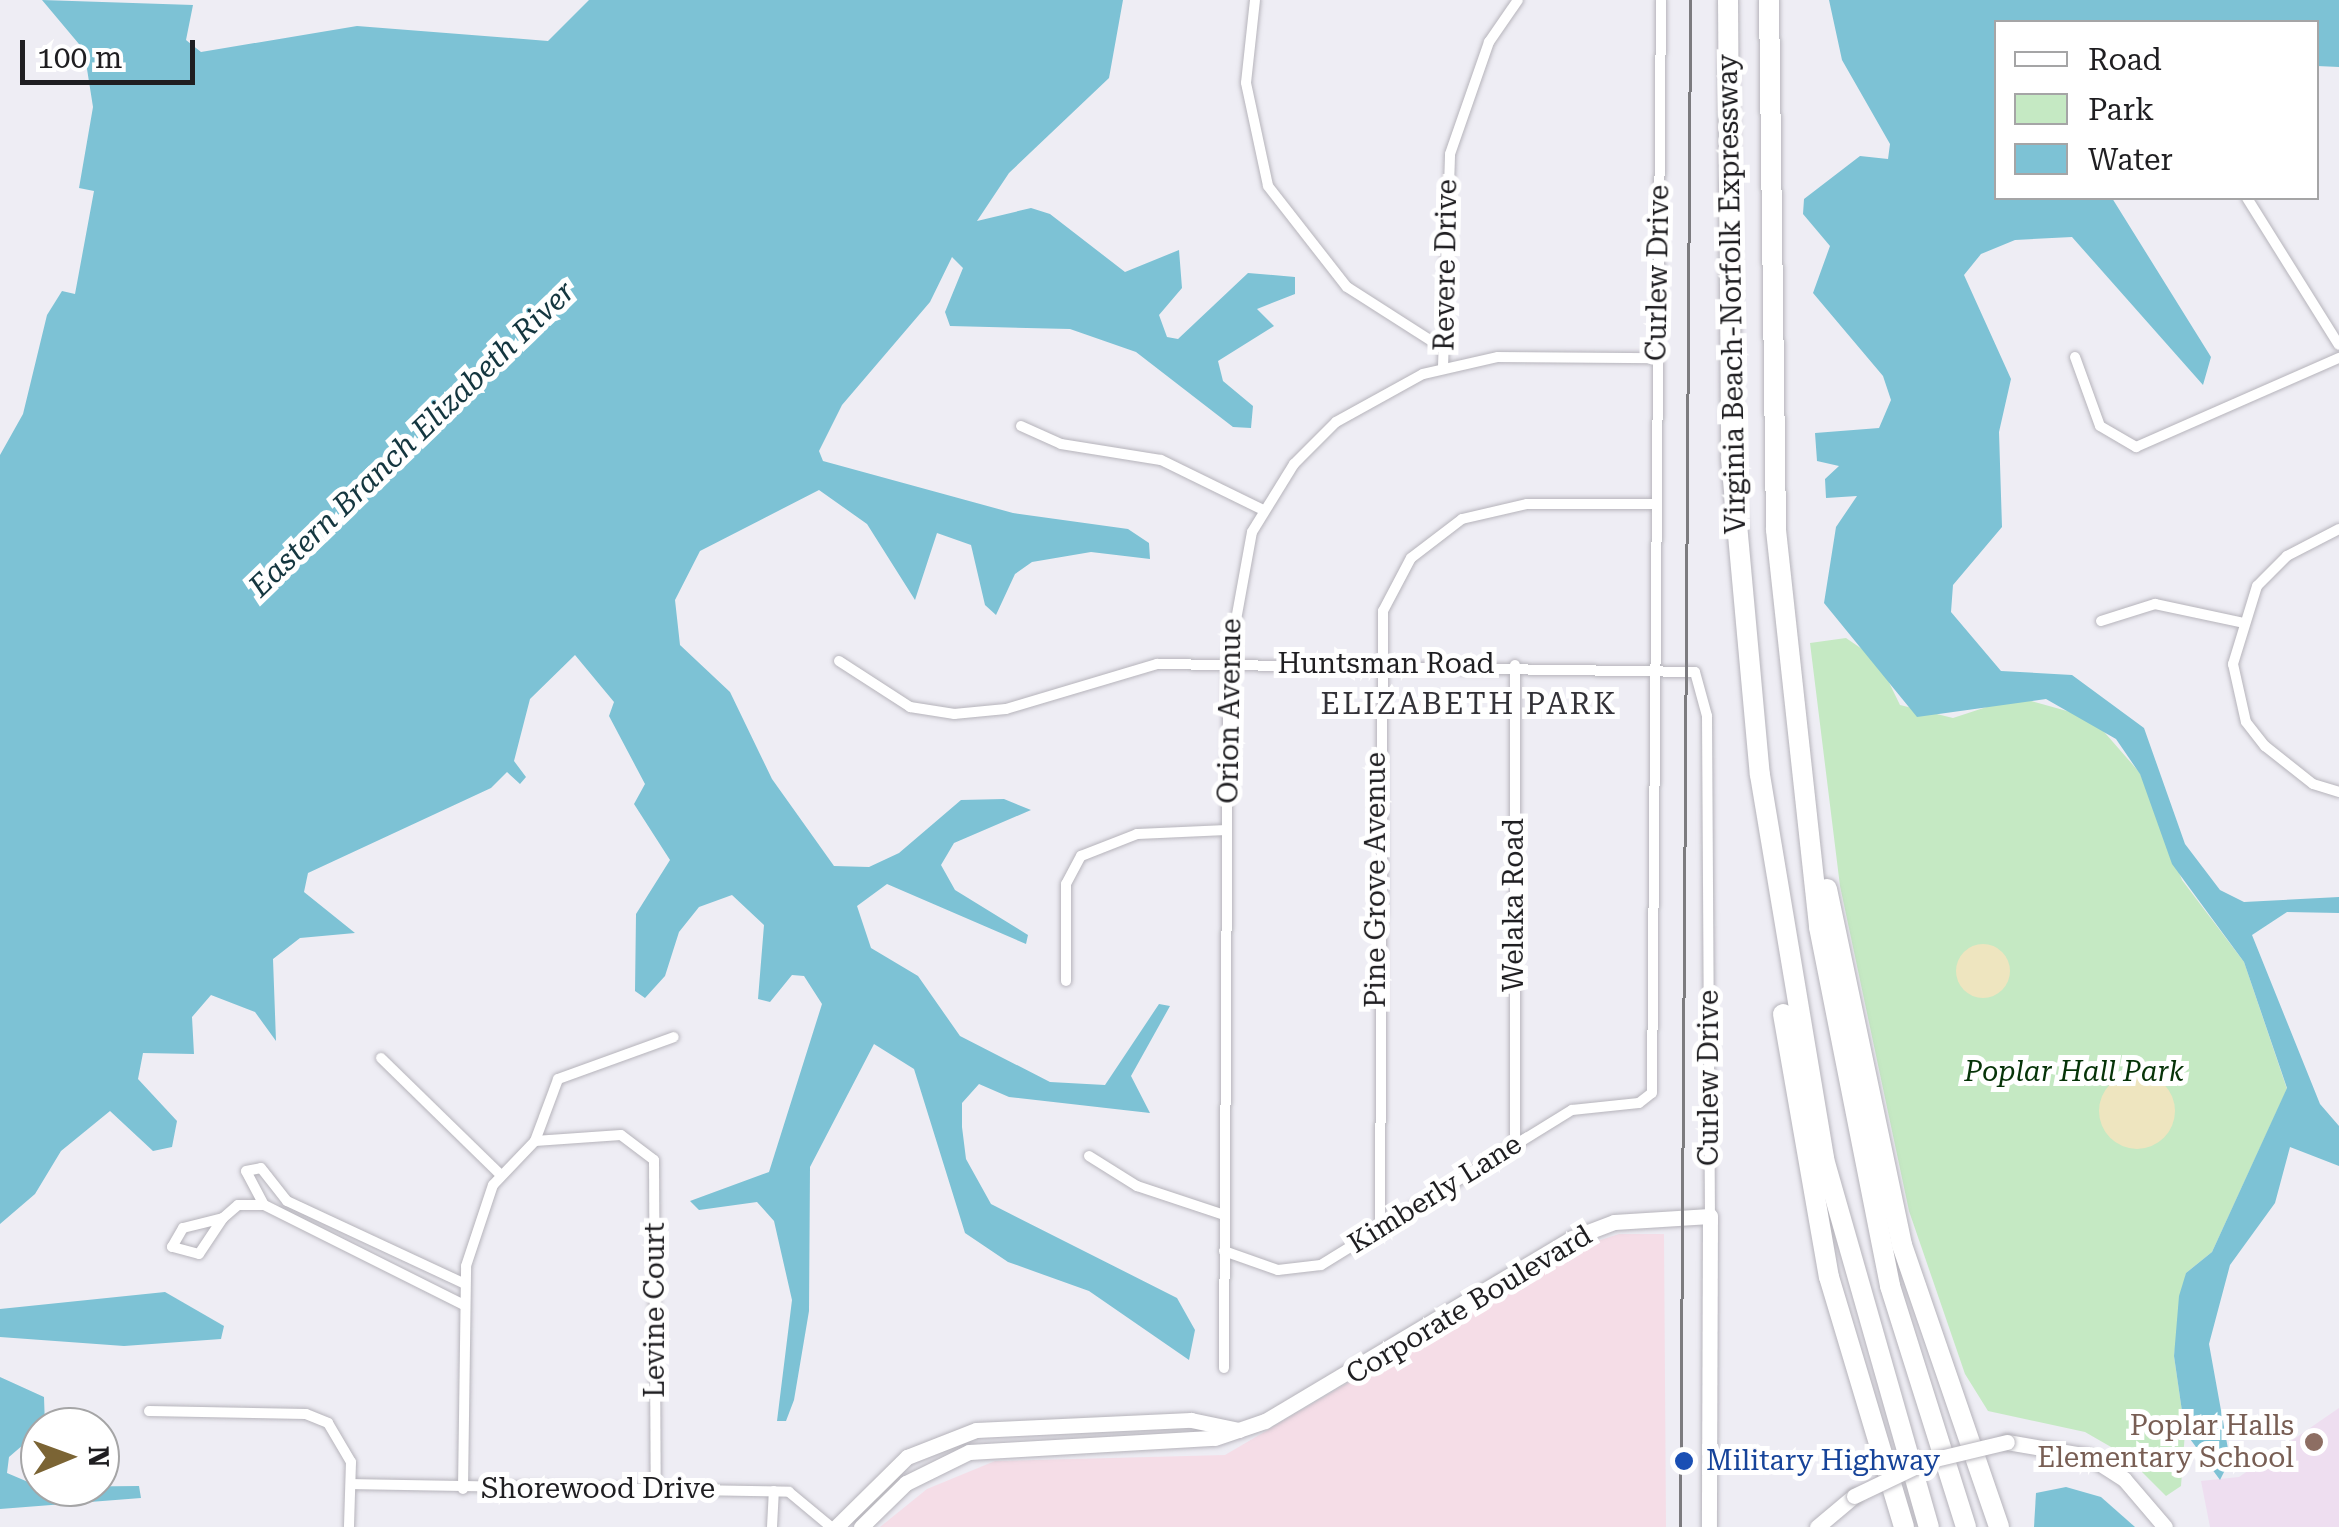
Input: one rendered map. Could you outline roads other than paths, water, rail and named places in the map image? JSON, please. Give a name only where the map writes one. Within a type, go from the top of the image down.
[{"type":"highway","name":"Virginia Beach-Norfolk Expressway","points":[[1728,0],[1732,458],[1776,887],[1844,1244],[1929,1527]]},
{"type":"highway","name":"Virginia Beach-Norfolk Expressway","points":[[1769,0],[1770,412],[1793,697],[1853,1122],[1903,1332],[1966,1527]]},
{"type":"highway","points":[[1793,697],[1888,1187],[1999,1527]]},
{"type":"highway","points":[[1776,887],[1804,1155],[1891,1527]]},
{"type":"highway","points":[[1866,1412],[1904,1527]]},
{"type":"highway","points":[[1977,1469],[2008,1527]]},
{"type":"street","points":[[1255,0],[1246,84],[1268,186],[1348,287],[1444,348]]},
{"type":"street","name":"Revere Drive","points":[[1444,367],[1450,154],[1489,42],[1518,0]]},
{"type":"street","name":"Curlew Drive","points":[[1644,1102],[1654,1084],[1654,504],[1660,0]]},
{"type":"street","points":[[2248,200],[2339,345]]},
{"type":"street","name":"Orion Avenue","points":[[1224,1368],[1228,664],[1241,559],[1263,510],[1336,422],[1444,367],[1498,356],[1656,358]]},
{"type":"street","points":[[2074,357],[2100,426],[2136,446],[2339,358]]},
{"type":"street","points":[[1021,426],[1052,442],[1161,460],[1263,510]]},
{"type":"street","name":"Pine Grove Avenue","points":[[1380,1228],[1377,664],[1393,587],[1452,524],[1527,504],[1654,504]]},
{"type":"street","points":[[2339,529],[2272,568],[2240,622],[2234,664],[2246,722],[2294,772],[2339,792]]},
{"type":"street","points":[[2101,621],[2155,604],[2240,622]]},
{"type":"street","name":"Huntsman Road","points":[[839,661],[910,708],[954,714],[1006,709],[1134,667],[1654,666]]},
{"type":"street","name":"Welaka Road","points":[[1514,1145],[1515,665]]},
{"type":"street","name":"Curlew Drive","points":[[1654,666],[1695,672],[1706,698],[1710,1527]]},
{"type":"street","points":[[1066,981],[1066,884],[1081,856],[1138,834],[1227,830]]},
{"type":"street","points":[[463,1488],[464,1305],[470,1239],[501,1176],[535,1141],[558,1079],[674,1037]]},
{"type":"street","points":[[381,1058],[501,1176]]},
{"type":"street","name":"Kimberly Lane","points":[[1224,1251],[1305,1270],[1586,1105],[1644,1102]]},
{"type":"street","name":"Levine Court","points":[[535,1141],[634,1139],[656,1168],[656,1490]]},
{"type":"street","points":[[1089,1156],[1137,1186],[1224,1214]]},
{"type":"street","points":[[264,1206],[248,1187],[250,1167],[287,1201],[465,1284]]},
{"type":"street","points":[[223,1218],[183,1228],[172,1247],[199,1254],[223,1218],[238,1204],[264,1206],[464,1305]]},
{"type":"street","name":"Corporate Boulevard","points":[[861,1527],[906,1483],[969,1452],[1238,1430],[1305,1405],[1572,1238],[1614,1222],[1710,1216]]},
{"type":"street","points":[[148,1411],[306,1414],[340,1434],[352,1484],[348,1527]]},
{"type":"street","points":[[833,1527],[907,1458],[976,1430],[1191,1420],[1238,1430]]},
{"type":"street","points":[[1818,1527],[1854,1496],[1888,1478],[2006,1442],[2042,1442],[2098,1461],[2166,1527]]},
{"type":"street","name":"Shorewood Drive","points":[[352,1484],[774,1491],[795,1494],[833,1527]]},
{"type":"street","points":[[772,1527],[774,1491]]},
{"type":"water","name":"Eastern Branch Elizabeth River","points":[[42,0],[193,5],[186,40],[201,52],[357,26],[548,41],[589,0],[1123,0],[1109,78],[1009,173],[977,221],[1031,208],[1050,214],[1125,272],[1179,250],[1182,288],[1159,315],[1167,337],[1178,339],[1248,273],[1295,277],[1295,294],[1257,309],[1274,326],[1218,361],[1223,381],[1253,406],[1251,428],[1233,427],[1136,352],[1070,329],[950,326],[945,312],[963,268],[952,257],[930,302],[842,405],[819,451],[823,461],[1013,513],[1128,529],[1149,543],[1150,559],[1091,552],[1032,562],[1015,574],[996,615],[985,605],[971,545],[937,533],[915,600],[867,524],[819,490],[700,551],[675,600],[680,645],[730,692],[772,779],[834,866],[869,867],[899,853],[961,800],[1004,799],[1031,810],[954,843],[941,865],[955,890],[1028,935],[1026,944],[887,884],[857,906],[871,948],[918,976],[960,1036],[1050,1082],[1105,1085],[1159,1004],[1170,1006],[1131,1076],[1150,1113],[1009,1097],[979,1084],[962,1103],[962,1127],[966,1159],[991,1204],[1177,1298],[1195,1330],[1189,1360],[1089,1291],[1008,1262],[965,1233],[914,1069],[874,1044],[810,1167],[809,1311],[794,1400],[786,1421],[777,1421],[792,1300],[774,1221],[757,1202],[699,1210],[690,1201],[769,1172],[822,1004],[804,976],[792,975],[770,1002],[758,999],[764,925],[732,895],[699,907],[679,932],[665,976],[645,998],[635,991],[636,914],[670,860],[634,804],[645,784],[609,716],[614,702],[575,655],[530,699],[514,761],[526,777],[520,784],[507,772],[491,788],[308,873],[304,892],[355,933],[300,938],[273,959],[276,1041],[255,1012],[211,995],[192,1017],[194,1054],[143,1053],[138,1079],[177,1121],[172,1147],[153,1151],[110,1111],[61,1151],[35,1194],[0,1224],[0,455],[23,414],[47,315],[62,291],[75,294],[94,191],[79,188],[93,107],[84,50]]},
{"type":"water","points":[[1829,0],[2339,0],[2339,67],[2319,66],[2319,20],[1994,20],[1994,200],[2113,200],[2211,357],[2203,385],[2072,237],[2015,240],[1981,254],[1964,275],[2011,379],[1999,432],[2002,527],[1953,585],[1951,612],[2001,671],[2072,675],[2144,728],[2185,844],[2220,890],[2244,902],[2339,897],[2339,913],[2287,912],[2252,935],[2320,1104],[2339,1126],[2339,1166],[2290,1147],[2275,1203],[2230,1265],[2209,1344],[2230,1460],[2220,1480],[2185,1432],[2174,1356],[2179,1296],[2186,1273],[2212,1252],[2287,1088],[2244,962],[2172,864],[2140,774],[2116,739],[2046,699],[1917,717],[1824,603],[1836,527],[1857,496],[1826,498],[1825,479],[1839,466],[1817,461],[1815,433],[1879,428],[1891,400],[1883,376],[1813,293],[1830,246],[1803,214],[1804,199],[1860,156],[1888,159],[1890,144],[1842,60]]},
{"type":"water","points":[[165,1292],[224,1326],[221,1339],[124,1346],[0,1337],[0,1309]]},
{"type":"water","points":[[0,1377],[44,1397],[44,1407],[20,1407],[20,1448],[9,1457],[7,1473],[20,1479],[20,1507],[26,1507],[0,1509]]},
{"type":"water","points":[[120,1486],[139,1486],[141,1498],[120,1500]]},
{"type":"water","points":[[2066,1487],[2101,1497],[2135,1527],[2034,1527],[2036,1493]]},
{"type":"tram line","points":[[1680,1527],[1690,0]]},
{"type":"place","name":"Poplar Halls Elementary School","points":[[2314,1442]]},
{"type":"place","name":"Military Highway","points":[[1684,1461]]},
{"type":"district","name":"ELIZABETH PARK","points":[[1469,704]]},
{"type":"park label","name":"Poplar Hall Park","points":[[2074,1072]]}]
